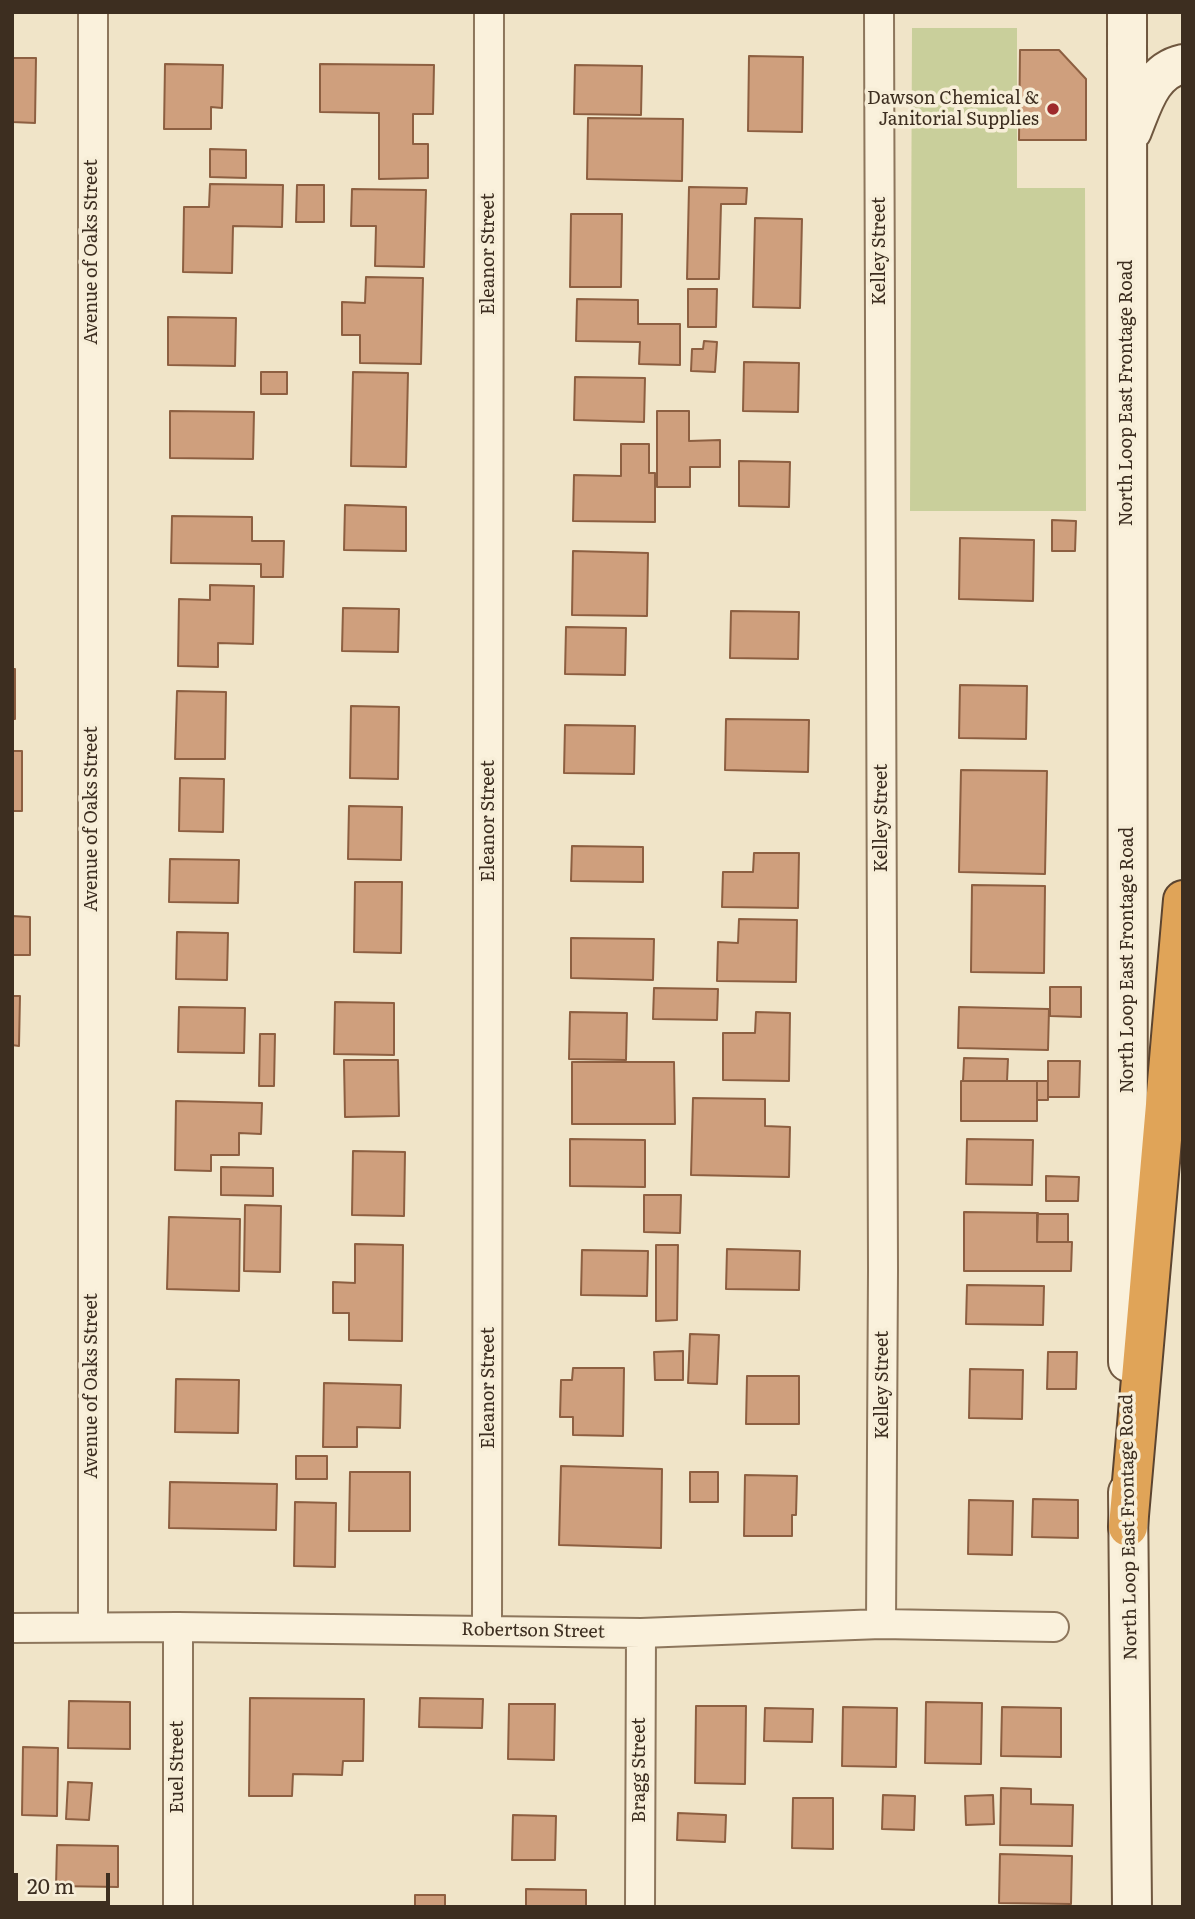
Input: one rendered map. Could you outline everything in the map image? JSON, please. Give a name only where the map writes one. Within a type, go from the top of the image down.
[{"type":"highway","points":[[1128,1527],[1183,900]]},
{"type":"main road","name":"North Loop East Frontage Road","points":[[1127,12],[1128,1527],[1132,1907]]},
{"type":"main road","points":[[1127,144],[1150,87],[1169,67],[1183,64]]},
{"type":"street","name":"Avenue of Oaks Street","points":[[93,12],[93,1627]]},
{"type":"street","name":"Eleanor Street","points":[[487,1630],[489,12]]},
{"type":"street","name":"Kelley Street","points":[[879,12],[883,1270],[881,1624]]},
{"type":"street","name":"Robertson Street","points":[[12,1628],[178,1627],[640,1633],[881,1624],[1054,1627]]},
{"type":"street","name":"Euel Street","points":[[178,1627],[178,1907]]},
{"type":"street","name":"Bragg Street","points":[[640,1633],[640,1907]]},
{"type":"green space","points":[[912,28],[1017,28],[1017,188],[1085,188],[1086,511],[910,511]]},
{"type":"building","name":"Dawson Chemical & Janitorial Supplies","points":[[1020,50],[1059,50],[1086,79],[1086,140],[1019,140]]},
{"type":"building","points":[[749,56],[803,57],[802,132],[748,131]]},
{"type":"building","points":[[12,58],[36,58],[35,123],[12,122]]},
{"type":"building","points":[[165,64],[223,65],[222,108],[211,107],[211,129],[164,129]]},
{"type":"building","points":[[320,64],[434,65],[433,114],[413,114],[413,144],[428,144],[428,178],[379,179],[379,113],[320,112]]},
{"type":"building","points":[[575,65],[642,66],[641,115],[574,114]]},
{"type":"building","points":[[588,118],[683,119],[682,181],[587,179]]},
{"type":"building","points":[[210,149],[246,150],[246,178],[210,177]]},
{"type":"building","points":[[210,184],[283,185],[282,227],[233,226],[232,273],[183,272],[184,207],[209,207]]},
{"type":"building","points":[[297,185],[324,185],[324,222],[296,222]]},
{"type":"building","points":[[689,187],[747,188],[746,204],[721,204],[719,279],[687,279]]},
{"type":"building","points":[[352,189],[426,190],[424,267],[375,266],[376,226],[351,226]]},
{"type":"building","points":[[571,214],[622,214],[621,287],[570,287]]},
{"type":"building","points":[[755,218],[802,219],[800,308],[753,307]]},
{"type":"building","points":[[366,277],[423,278],[421,364],[360,363],[360,335],[342,335],[342,302],[365,303]]},
{"type":"building","points":[[688,289],[717,289],[716,327],[688,327]]},
{"type":"building","points":[[577,299],[638,300],[638,324],[680,324],[680,365],[639,364],[640,342],[576,341]]},
{"type":"building","points":[[168,317],[236,318],[235,366],[168,365]]},
{"type":"building","points":[[704,341],[717,342],[715,372],[691,371],[692,349],[703,349]]},
{"type":"building","points":[[744,362],[799,363],[798,412],[743,411]]},
{"type":"building","points":[[261,372],[287,372],[287,394],[261,394]]},
{"type":"building","points":[[353,372],[408,373],[406,467],[351,466]]},
{"type":"building","points":[[575,377],[645,378],[644,422],[574,420]]},
{"type":"building","points":[[170,411],[254,412],[253,459],[170,458]]},
{"type":"building","points":[[657,411],[689,411],[689,441],[720,440],[720,467],[690,467],[690,487],[657,487]]},
{"type":"building","points":[[621,444],[649,444],[649,473],[655,473],[655,522],[573,521],[574,475],[621,476]]},
{"type":"building","points":[[739,461],[790,462],[789,507],[739,506]]},
{"type":"building","points":[[345,505],[406,507],[406,551],[344,550]]},
{"type":"building","points":[[172,516],[252,517],[252,541],[284,541],[283,577],[261,577],[261,564],[171,563]]},
{"type":"building","points":[[1052,520],[1076,521],[1075,551],[1052,551]]},
{"type":"building","points":[[960,538],[1034,540],[1033,601],[959,599]]},
{"type":"building","points":[[573,551],[648,553],[647,616],[572,615]]},
{"type":"building","points":[[210,585],[254,586],[253,644],[218,643],[218,667],[178,666],[179,599],[210,600]]},
{"type":"building","points":[[343,608],[399,609],[398,652],[342,651]]},
{"type":"building","points":[[731,611],[799,612],[798,659],[730,658]]},
{"type":"building","points":[[566,627],[626,628],[625,675],[565,674]]},
{"type":"building","points":[[12,669],[15,669],[15,719],[12,719]]},
{"type":"building","points":[[960,685],[1027,686],[1026,739],[959,738]]},
{"type":"building","points":[[177,691],[226,692],[225,759],[175,759]]},
{"type":"building","points":[[351,706],[399,707],[398,779],[350,778]]},
{"type":"building","points":[[726,719],[809,720],[808,772],[725,770]]},
{"type":"building","points":[[565,725],[635,726],[634,774],[564,773]]},
{"type":"building","points":[[12,751],[22,751],[22,811],[12,811]]},
{"type":"building","points":[[961,770],[1047,771],[1045,874],[959,872]]},
{"type":"building","points":[[180,778],[224,779],[223,832],[179,831]]},
{"type":"building","points":[[349,806],[402,807],[401,860],[348,859]]},
{"type":"building","points":[[572,846],[643,847],[643,882],[571,881]]},
{"type":"building","points":[[754,853],[799,853],[798,908],[722,907],[723,872],[753,872]]},
{"type":"building","points":[[170,859],[239,860],[238,903],[169,902]]},
{"type":"building","points":[[355,882],[402,882],[401,953],[354,952]]},
{"type":"building","points":[[972,885],[1045,886],[1044,973],[971,972]]},
{"type":"building","points":[[12,916],[30,917],[30,955],[12,955]]},
{"type":"building","points":[[739,919],[797,920],[796,982],[717,981],[718,942],[738,943]]},
{"type":"building","points":[[177,932],[228,933],[227,980],[176,979]]},
{"type":"building","points":[[571,938],[654,939],[653,980],[571,978]]},
{"type":"building","points":[[1050,987],[1081,987],[1081,1017],[1050,1016]]},
{"type":"building","points":[[654,988],[718,989],[717,1020],[653,1019]]},
{"type":"building","points":[[12,996],[20,996],[19,1046],[12,1045]]},
{"type":"building","points":[[335,1002],[394,1003],[394,1055],[334,1054]]},
{"type":"building","points":[[179,1007],[245,1008],[244,1053],[178,1052]]},
{"type":"building","points":[[959,1007],[1049,1009],[1048,1050],[958,1048]]},
{"type":"building","points":[[570,1012],[627,1013],[626,1060],[569,1059]]},
{"type":"building","points":[[756,1012],[790,1013],[789,1081],[723,1080],[723,1033],[755,1033]]},
{"type":"building","points":[[260,1034],[275,1034],[274,1086],[259,1086]]},
{"type":"building","points":[[964,1058],[1008,1059],[1007,1081],[963,1081]]},
{"type":"building","points":[[344,1060],[398,1060],[399,1116],[345,1117]]},
{"type":"building","points":[[1048,1061],[1080,1061],[1079,1097],[1048,1097]]},
{"type":"building","points":[[572,1062],[674,1062],[675,1124],[572,1124]]},
{"type":"building","points":[[961,1081],[1037,1081],[1037,1121],[961,1121]]},
{"type":"building","points":[[1037,1081],[1048,1081],[1048,1100],[1037,1100]]},
{"type":"building","points":[[693,1098],[765,1099],[765,1126],[790,1127],[789,1177],[691,1175]]},
{"type":"building","points":[[176,1101],[262,1103],[261,1134],[239,1133],[239,1155],[211,1155],[211,1171],[175,1170]]},
{"type":"building","points":[[570,1139],[645,1140],[645,1187],[570,1186]]},
{"type":"building","points":[[967,1139],[1033,1140],[1032,1185],[966,1184]]},
{"type":"building","points":[[353,1151],[405,1152],[404,1216],[352,1215]]},
{"type":"building","points":[[221,1167],[273,1168],[273,1196],[221,1195]]},
{"type":"building","points":[[1046,1176],[1079,1177],[1078,1201],[1046,1201]]},
{"type":"building","points":[[644,1195],[681,1195],[680,1233],[644,1232]]},
{"type":"building","points":[[245,1205],[281,1206],[280,1272],[244,1271]]},
{"type":"building","points":[[964,1212],[1038,1213],[1037,1242],[1072,1242],[1071,1271],[964,1271]]},
{"type":"building","points":[[1037,1214],[1068,1214],[1068,1242],[1037,1242]]},
{"type":"building","points":[[169,1217],[240,1219],[239,1291],[167,1289]]},
{"type":"building","points":[[355,1244],[403,1245],[402,1341],[349,1340],[349,1313],[333,1313],[333,1282],[355,1283]]},
{"type":"building","points":[[656,1245],[678,1245],[677,1320],[656,1321]]},
{"type":"building","points":[[727,1249],[800,1251],[799,1290],[726,1289]]},
{"type":"building","points":[[582,1250],[648,1251],[647,1296],[581,1295]]},
{"type":"building","points":[[967,1285],[1044,1286],[1043,1325],[966,1324]]},
{"type":"building","points":[[690,1334],[719,1335],[717,1384],[688,1383]]},
{"type":"building","points":[[683,1351],[683,1380],[655,1380],[654,1352]]},
{"type":"building","points":[[1048,1352],[1077,1352],[1076,1389],[1047,1389]]},
{"type":"building","points":[[573,1368],[624,1368],[623,1436],[573,1435],[573,1417],[560,1417],[561,1380],[572,1380]]},
{"type":"building","points":[[970,1369],[1023,1370],[1022,1419],[969,1418]]},
{"type":"building","points":[[747,1376],[799,1376],[799,1424],[746,1424]]},
{"type":"building","points":[[176,1379],[239,1380],[238,1433],[175,1432]]},
{"type":"building","points":[[324,1383],[401,1385],[400,1428],[357,1427],[357,1447],[323,1447]]},
{"type":"building","points":[[296,1456],[327,1456],[327,1479],[296,1479]]},
{"type":"building","points":[[561,1466],[662,1469],[661,1548],[559,1545]]},
{"type":"building","points":[[350,1472],[410,1472],[410,1531],[349,1531]]},
{"type":"building","points":[[690,1472],[718,1472],[718,1502],[690,1502]]},
{"type":"building","points":[[745,1475],[797,1476],[796,1515],[792,1515],[792,1536],[744,1536]]},
{"type":"building","points":[[170,1482],[277,1484],[276,1530],[169,1528]]},
{"type":"building","points":[[1033,1499],[1078,1500],[1078,1538],[1032,1537]]},
{"type":"building","points":[[969,1500],[1013,1501],[1012,1555],[968,1554]]},
{"type":"building","points":[[295,1502],[336,1503],[335,1567],[294,1566]]},
{"type":"building","points":[[250,1698],[364,1699],[363,1761],[343,1761],[342,1775],[293,1774],[292,1796],[249,1796]]},
{"type":"building","points":[[420,1698],[483,1699],[482,1728],[419,1727]]},
{"type":"building","points":[[69,1701],[130,1702],[130,1749],[68,1748]]},
{"type":"building","points":[[926,1702],[982,1703],[981,1764],[925,1763]]},
{"type":"building","points":[[509,1704],[555,1704],[554,1760],[508,1759]]},
{"type":"building","points":[[696,1706],[746,1706],[745,1784],[695,1783]]},
{"type":"building","points":[[843,1707],[897,1708],[896,1767],[842,1766]]},
{"type":"building","points":[[1002,1707],[1061,1708],[1061,1757],[1001,1756]]},
{"type":"building","points":[[765,1708],[813,1709],[812,1742],[764,1741]]},
{"type":"building","points":[[23,1747],[58,1748],[57,1816],[22,1815]]},
{"type":"building","points":[[68,1782],[92,1783],[89,1820],[66,1819]]},
{"type":"building","points":[[1001,1788],[1031,1789],[1031,1804],[1073,1805],[1072,1846],[1000,1845]]},
{"type":"building","points":[[883,1795],[915,1796],[914,1830],[882,1829]]},
{"type":"building","points":[[993,1795],[994,1824],[966,1825],[965,1796]]},
{"type":"building","points":[[793,1798],[833,1798],[833,1849],[792,1848]]},
{"type":"building","points":[[678,1813],[726,1815],[725,1842],[677,1840]]},
{"type":"building","points":[[513,1815],[556,1816],[555,1860],[512,1860]]},
{"type":"building","points":[[57,1845],[118,1846],[118,1887],[56,1886]]},
{"type":"building","points":[[1000,1854],[1072,1856],[1071,1904],[999,1903]]},
{"type":"building","points":[[526,1889],[586,1890],[586,1907],[526,1907]]},
{"type":"building","points":[[415,1895],[445,1895],[445,1907],[415,1907]]},
{"type":"place","name":"Dawson Chemical & Janitorial Supplies","points":[[1053,109]]}]
